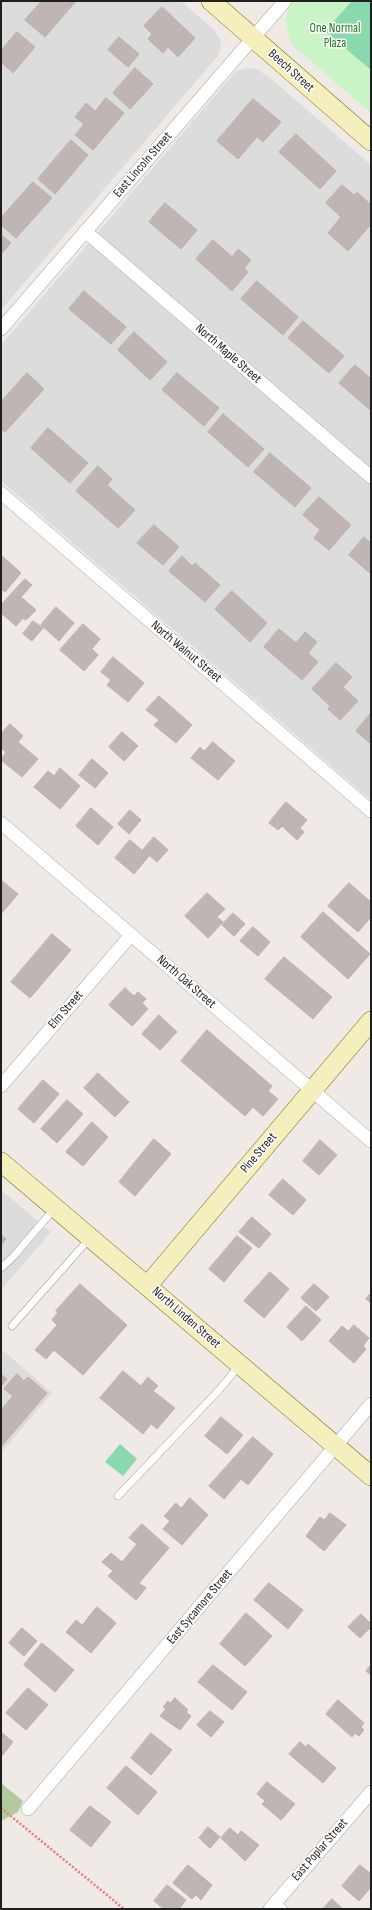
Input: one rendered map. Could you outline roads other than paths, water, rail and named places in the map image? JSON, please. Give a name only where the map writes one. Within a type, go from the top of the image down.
[{"type":"main road","name":"Beech Street","points":[[211,1],[371,141]]},
{"type":"main road","name":"Pine Street","points":[[148,1285],[371,1021]]},
{"type":"main road","name":"North Linden Street","points":[[1,1162],[148,1285],[371,1476]]},
{"type":"street","name":"East Lincoln Street","points":[[1,329],[285,1]]},
{"type":"street","name":"North Maple Street","points":[[86,231],[371,477]]},
{"type":"street","name":"North Walnut Street","points":[[1,493],[371,811]]},
{"type":"street","name":"North Oak Street","points":[[1,823],[371,1141]]},
{"type":"street","name":"Elm Street","points":[[1,1086],[131,935]]},
{"type":"street","name":"East Sycamore Street","points":[[28,1809],[371,1404]]},
{"type":"street","name":"East Poplar Street","points":[[276,1907],[371,1792]]},
{"type":"lane","points":[[1,1268],[13,1257],[56,1207]]},
{"type":"lane","points":[[12,1326],[90,1237]]},
{"type":"lane","points":[[118,1496],[219,1390],[240,1364]]},
{"type":"park label","name":"One Normal Plaza","points":[[335,36]]}]
